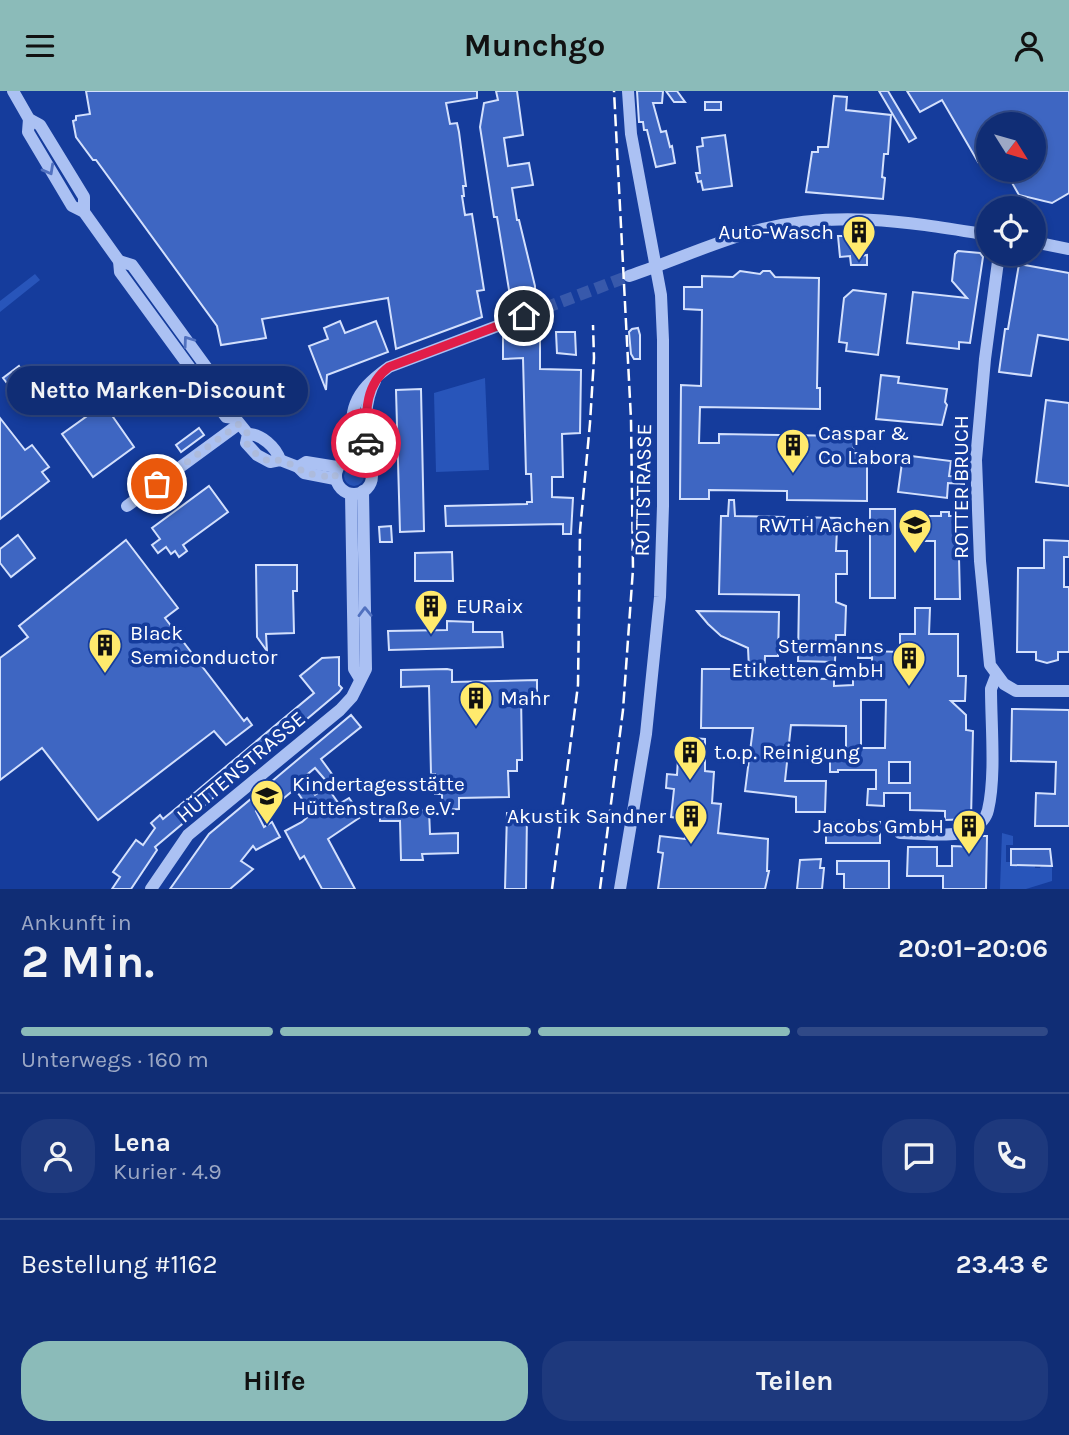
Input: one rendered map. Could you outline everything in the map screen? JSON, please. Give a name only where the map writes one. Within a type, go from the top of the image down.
[{"type":"street","points":[[13,91],[29,119],[40,125],[84,197],[84,212],[119,261],[132,265],[236,408],[241,425],[277,450],[280,460],[298,467],[304,473],[336,473]]},
{"type":"street","name":"ROTTSTRASSE","points":[[620,889],[646,734],[660,597],[664,396],[661,295],[631,134],[628,91]]},
{"type":"street","points":[[629,276],[749,233],[818,219],[889,219],[976,233]]},
{"type":"street","points":[[1046,244],[1069,249]]},
{"type":"street","name":"ROTTER BRUCH","points":[[900,833],[968,832],[979,825],[988,813],[991,774],[990,689],[996,676],[990,665],[979,553],[976,460],[985,359],[997,266]]},
{"type":"street","points":[[351,457],[354,404],[360,393],[379,374],[389,367],[545,307]]},
{"type":"street","points":[[367,463],[368,400],[379,374]]},
{"type":"street","points":[[127,506],[241,425]]},
{"type":"street","points":[[346,459],[362,459],[370,468],[372,480],[357,493],[341,489],[336,473],[346,459]]},
{"type":"street","name":"HÜTTENSTRASSE","points":[[151,889],[188,835],[340,710],[352,697],[366,669],[367,658],[357,493]]},
{"type":"street","points":[[996,676],[1016,691],[1069,691]]},
{"type":"shaded area","points":[[35,274],[40,280],[0,312],[0,301]]},
{"type":"shaded area","points":[[485,378],[489,470],[436,472],[434,393]]},
{"type":"shaded area","points":[[354,466],[361,469],[364,476],[361,483],[354,486],[347,483],[344,476],[347,469]]},
{"type":"shaded area","points":[[1002,833],[1013,836],[1013,845],[1006,845],[1006,862],[1011,862],[1012,865],[1035,865],[1035,868],[1052,866],[1052,881],[1026,889],[1000,889]]},
{"type":"building","points":[[86,91],[477,91],[477,98],[446,103],[450,124],[457,123],[459,132],[466,186],[463,186],[462,196],[465,215],[472,214],[484,290],[477,291],[482,317],[396,349],[388,298],[262,319],[266,338],[221,345],[217,326],[96,160],[93,160],[76,137],[73,121],[76,116],[90,114]]},
{"type":"building","points":[[496,91],[517,91],[523,135],[504,138],[508,166],[529,163],[533,185],[512,188],[517,220],[535,286],[535,298],[511,302],[480,127],[484,103],[498,100]]},
{"type":"building","points":[[637,91],[663,91],[662,103],[653,103],[661,132],[666,131],[670,147],[672,146],[675,163],[656,167],[647,130],[644,130],[643,122],[639,122]]},
{"type":"building","points":[[666,91],[677,91],[685,102],[674,102]]},
{"type":"building","points":[[879,91],[888,91],[916,138],[909,142]]},
{"type":"building","points":[[907,91],[1069,91],[1069,193],[1052,203],[1046,202],[1046,196],[1019,195],[1012,182],[1046,182],[1046,112],[976,112],[976,159],[942,100],[920,112]]},
{"type":"building","points":[[834,96],[847,97],[846,110],[891,115],[888,154],[884,154],[883,199],[806,192],[812,152],[818,152],[818,147],[828,147]]},
{"type":"building","points":[[705,102],[721,102],[721,110],[705,110]]},
{"type":"building","points":[[725,135],[732,186],[703,190],[696,173],[700,173],[697,147],[703,146],[702,138]]},
{"type":"building","points":[[838,236],[859,236],[860,256],[867,255],[867,265],[851,265],[850,256],[840,257]]},
{"type":"building","points":[[958,251],[976,253],[976,266],[982,266],[970,343],[959,342],[959,349],[907,343],[913,292],[967,298],[952,281],[955,254]]},
{"type":"building","points":[[1019,266],[1069,273],[1069,340],[1038,335],[1031,376],[999,372],[1005,329],[1008,329]]},
{"type":"building","points":[[740,271],[760,274],[770,271],[775,277],[819,278],[817,388],[820,388],[820,409],[700,407],[699,443],[719,443],[719,434],[854,436],[853,453],[862,453],[862,461],[867,461],[867,501],[787,500],[787,491],[709,490],[709,499],[680,499],[681,385],[701,386],[702,310],[684,309],[684,287],[702,287],[702,276],[733,277]]},
{"type":"building","points":[[853,290],[886,294],[878,355],[846,351],[847,343],[839,342],[844,298]]},
{"type":"building","points":[[340,321],[345,333],[376,321],[388,352],[327,375],[326,390],[309,346],[328,339],[324,328]]},
{"type":"building","points":[[536,322],[540,325],[540,369],[581,370],[580,433],[562,434],[563,477],[552,477],[552,497],[573,498],[571,534],[563,534],[563,524],[446,526],[445,506],[532,502],[531,474],[526,474],[523,358],[503,359],[503,334]]},
{"type":"building","points":[[638,328],[640,359],[634,359],[629,332]]},
{"type":"building","points":[[556,332],[575,332],[576,355],[557,353]]},
{"type":"building","points":[[19,366],[48,404],[38,412],[33,405],[27,409],[3,378]]},
{"type":"building","points":[[881,375],[899,377],[898,383],[947,389],[947,405],[942,425],[876,419]]},
{"type":"building","points":[[421,389],[424,531],[400,532],[396,390]]},
{"type":"building","points":[[1046,400],[1069,403],[1069,486],[1036,482]]},
{"type":"building","points":[[104,404],[134,447],[93,477],[62,434]]},
{"type":"building","points":[[0,418],[25,450],[32,445],[49,467],[42,472],[49,481],[0,519]]},
{"type":"building","points":[[199,428],[204,435],[181,452],[176,445]]},
{"type":"building","points":[[903,455],[951,461],[949,476],[964,477],[964,484],[948,483],[947,498],[898,492]]},
{"type":"building","points":[[209,486],[228,512],[183,545],[187,551],[179,557],[175,551],[171,554],[166,547],[158,553],[152,545],[160,539],[152,528]]},
{"type":"building","points":[[729,500],[734,500],[735,516],[840,518],[836,551],[847,551],[847,574],[836,574],[836,602],[846,606],[845,635],[836,635],[835,662],[798,661],[799,595],[719,594],[721,516],[728,516]]},
{"type":"building","points":[[870,509],[895,509],[895,598],[870,598]]},
{"type":"building","points":[[941,512],[958,516],[960,599],[935,599],[935,541],[924,541],[924,516],[941,516]]},
{"type":"building","points":[[391,526],[392,542],[380,542],[379,527]]},
{"type":"building","points":[[18,535],[35,558],[11,577],[0,563],[0,549]]},
{"type":"building","name":"Black Semiconductor","points":[[126,540],[178,608],[165,618],[244,721],[247,718],[252,725],[226,745],[214,731],[98,820],[42,748],[0,780],[0,658],[28,637],[19,626]]},
{"type":"building","points":[[1044,540],[1069,541],[1069,557],[1064,557],[1064,587],[1069,587],[1069,652],[1058,652],[1058,660],[1047,663],[1036,660],[1036,652],[1017,652],[1018,568],[1044,568]]},
{"type":"building","points":[[452,552],[453,581],[415,581],[415,553]]},
{"type":"building","points":[[256,565],[297,565],[297,591],[293,591],[294,633],[266,634],[267,651],[257,637]]},
{"type":"building","points":[[915,608],[930,608],[929,634],[958,634],[958,676],[966,676],[965,701],[951,701],[966,715],[966,730],[973,731],[971,819],[945,820],[945,811],[910,810],[910,793],[884,793],[884,806],[867,805],[868,789],[876,789],[876,770],[830,772],[830,748],[846,748],[846,726],[791,725],[785,781],[826,781],[825,812],[796,812],[796,797],[745,791],[753,728],[701,728],[702,669],[749,669],[748,648],[721,636],[697,611],[779,612],[778,656],[765,656],[764,678],[834,679],[834,686],[853,685],[853,675],[872,675],[872,651],[900,652],[900,634],[915,634]],"holes":[[[861,700],[886,700],[885,748],[861,748]],[[889,762],[910,762],[910,783],[889,783]]]},
{"type":"building","name":"EURaix","points":[[447,621],[473,622],[473,632],[502,632],[503,647],[389,650],[388,631],[447,630]]},
{"type":"building","points":[[858,648],[872,648],[872,658],[858,658]]},
{"type":"building","points":[[339,657],[339,685],[342,688],[339,692],[155,847],[157,850],[131,889],[112,889],[120,877],[113,872],[136,840],[143,845],[155,828],[151,823],[160,815],[163,819],[314,693],[300,676],[322,658]]},
{"type":"building","name":"Mahr","points":[[401,670],[452,670],[452,682],[537,680],[537,694],[521,694],[522,760],[517,760],[517,771],[508,771],[509,797],[459,798],[459,809],[442,810],[442,794],[435,794],[435,774],[431,774],[429,686],[401,687]]},
{"type":"building","points":[[1012,709],[1069,710],[1069,826],[1035,826],[1036,793],[1055,794],[1056,762],[1011,761]]},
{"type":"building","points":[[351,715],[361,727],[321,759],[340,785],[334,790],[315,768],[303,778],[315,795],[327,787],[339,804],[349,798],[362,816],[328,839],[355,889],[322,889],[304,856],[300,859],[285,831],[312,813],[295,789],[273,807],[267,796],[256,811],[264,827],[272,822],[280,837],[256,850],[253,846],[241,861],[253,869],[230,889],[170,889],[209,834]]},
{"type":"building","points":[[692,738],[705,739],[705,771],[714,772],[712,803],[721,804],[718,833],[768,839],[769,871],[765,889],[658,889],[663,853],[658,852],[660,836],[685,839],[688,819],[671,817],[674,789],[666,788],[667,774],[677,775],[679,742],[692,742]]},
{"type":"building","points":[[380,804],[389,804],[389,811],[429,810],[430,834],[458,833],[458,853],[422,854],[423,860],[401,860],[400,821],[380,821]]},
{"type":"building","points":[[507,813],[527,813],[526,889],[505,889]]},
{"type":"building","points":[[880,822],[880,843],[826,843],[826,823]]},
{"type":"building","name":"Jacobs GmbH","points":[[987,836],[986,889],[943,889],[943,876],[907,876],[908,847],[937,847],[937,866],[952,866],[952,846],[974,847],[974,838]]},
{"type":"building","points":[[1011,849],[1050,849],[1052,866],[1011,865]]},
{"type":"building","points":[[821,859],[820,868],[824,868],[822,889],[797,889],[800,860]]},
{"type":"building","points":[[837,861],[889,861],[889,889],[844,889],[844,874],[837,874]]},
{"type":"tunnel","points":[[545,308],[629,276]]},
{"type":"railway","points":[[600,889],[623,710],[633,569],[631,419],[614,91]]},
{"type":"railway","points":[[552,889],[578,685],[580,531],[590,423],[593,325]]},
{"type":"way so far","points":[[157,484],[239,424],[248,434],[246,443],[257,455],[270,462],[280,460],[298,467],[304,473],[335,478],[337,467],[346,459],[357,457],[367,463],[366,443]]},
{"type":"place","name":"Auto-Wasch","points":[[859,262]]},
{"type":"place","name":"Caspar & Co Labora","points":[[793,475]]},
{"type":"place","name":"Netto Marken-Discount","points":[[157,484]]},
{"type":"place","name":"RWTH Aachen","points":[[915,555]]},
{"type":"place","name":"EURaix","points":[[431,636]]},
{"type":"place","name":"Black Semiconductor","points":[[105,675]]},
{"type":"place","name":"Stermanns Etiketten GmbH","points":[[909,688]]},
{"type":"place","name":"Mahr","points":[[476,728]]},
{"type":"place","name":"t.o.p. Reinigung","points":[[690,782]]},
{"type":"place","name":"Kindertagesstätte Hüttenstraße e.V.","points":[[267,826]]},
{"type":"place","name":"Akustik Sandner","points":[[691,846]]},
{"type":"place","name":"Jacobs GmbH","points":[[969,856]]},
{"type":"route","points":[[366,443],[368,400],[379,374],[389,367],[524,316]]}]
